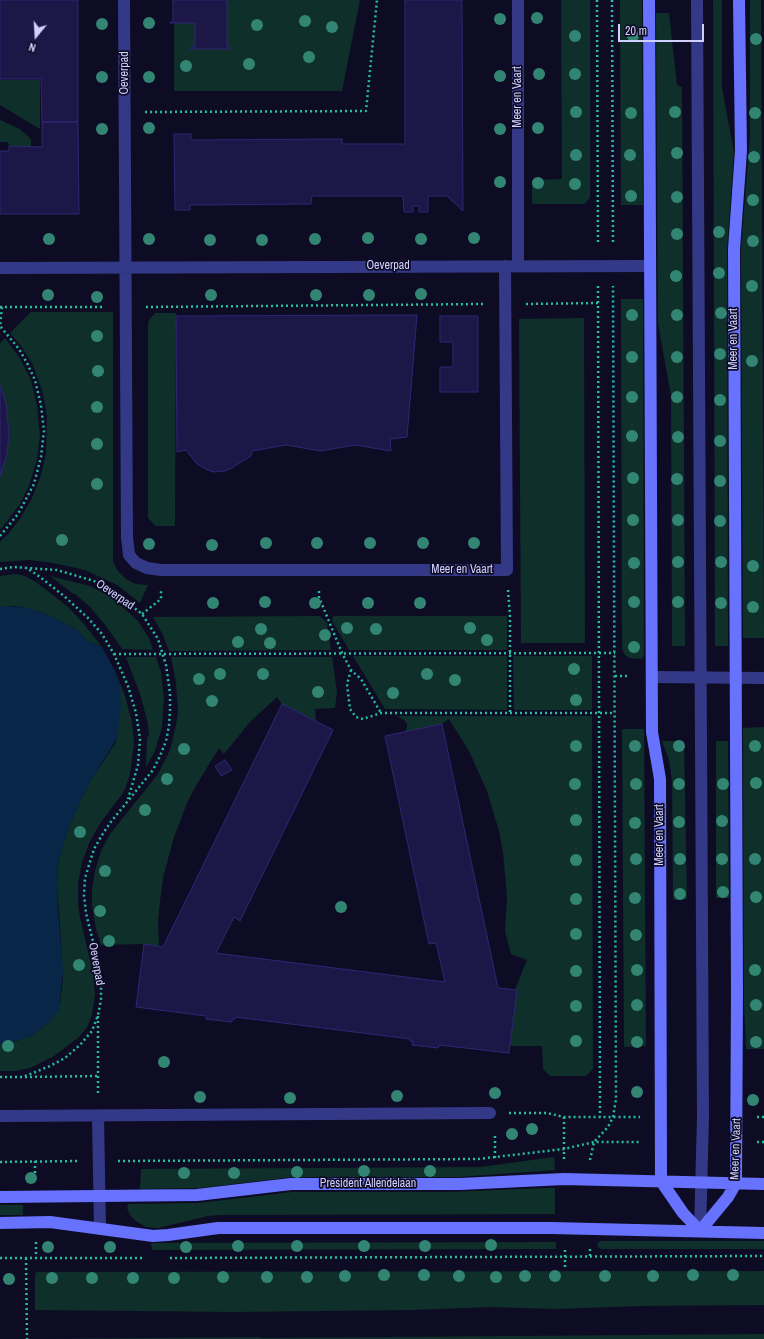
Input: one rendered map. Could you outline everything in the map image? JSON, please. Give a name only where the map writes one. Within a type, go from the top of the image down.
[{"type":"main road","name":"Meer en Vaart","points":[[649,0],[652,732],[660,779],[661,1181]]},
{"type":"main road","name":"Meer en Vaart","points":[[700,1231],[728,1197],[736,1183],[737,991],[734,249],[741,151],[739,0]]},
{"type":"main road","name":"President Allendelaan","points":[[0,1197],[197,1195],[291,1184],[460,1184],[590,1179],[764,1184]]},
{"type":"main road","points":[[661,1181],[683,1213],[700,1231]]},
{"type":"main road","points":[[0,1223],[50,1222],[152,1236],[218,1228],[590,1229],[764,1233]]},
{"type":"street","name":"Oeverpad","points":[[124,0],[127,537],[129,555],[136,563],[147,568],[161,570]]},
{"type":"street","name":"Meer en Vaart","points":[[518,0],[518,266]]},
{"type":"street","points":[[698,0],[703,1117],[700,1231]]},
{"type":"street","name":"Meer en Vaart","points":[[161,570],[507,570],[505,266]]},
{"type":"street","name":"Oeverpad","points":[[0,268],[650,266]]},
{"type":"street","points":[[652,677],[764,678]]},
{"type":"street","points":[[0,1116],[490,1114]]},
{"type":"street","points":[[98,1116],[100,1229]]},
{"type":"path","points":[[125,112],[366,111],[377,0]]},
{"type":"path","points":[[597,0],[600,1117]]},
{"type":"path","points":[[590,1179],[590,1162],[594,1142],[608,1127],[613,1117],[616,1099],[612,0]]},
{"type":"path","points":[[0,536],[21,509],[34,484],[41,457],[44,431],[40,399],[35,380],[19,349],[0,326],[1,307],[598,303]]},
{"type":"path","name":"Oeverpad","points":[[0,569],[14,567],[57,570],[94,581],[114,592],[142,614],[158,639],[166,665],[170,693],[169,726],[166,741],[160,756],[153,770],[127,801],[102,835],[94,849],[85,878],[84,895],[86,913],[98,962],[101,982],[101,1000],[98,1015],[92,1031],[80,1045],[65,1058],[50,1066],[23,1077],[0,1078]]},
{"type":"path","name":"Oeverpad","points":[[27,568],[64,596],[88,618],[102,634],[114,654],[128,686],[136,713],[140,739],[138,765],[127,801]]},
{"type":"path","points":[[142,614],[161,599],[161,570]]},
{"type":"path","points":[[507,570],[510,616],[510,713]]},
{"type":"path","points":[[319,571],[319,597],[342,653],[351,670],[361,679],[381,713]]},
{"type":"path","points":[[114,654],[615,653]]},
{"type":"path","points":[[351,670],[347,684],[350,709],[356,717],[363,718],[381,713],[615,713]]},
{"type":"path","points":[[98,1015],[98,1116]]},
{"type":"path","points":[[23,1077],[98,1076]]},
{"type":"path","points":[[503,1113],[547,1113],[564,1117],[613,1117]]},
{"type":"path","points":[[0,1162],[478,1160],[564,1149],[594,1142]]},
{"type":"path","points":[[590,1229],[590,1257]]},
{"type":"path","points":[[162,1258],[764,1256]]},
{"type":"path","points":[[0,1258],[147,1258]]},
{"type":"path","points":[[26,1258],[27,1339]]},
{"type":"green space","points":[[227,0],[360,0],[342,91],[174,91],[174,23],[195,23],[195,47],[190,48],[227,47]]},
{"type":"green space","points":[[561,0],[590,0],[590,198],[584,204],[532,204],[532,180],[562,179]]},
{"type":"green space","points":[[620,0],[642,0],[643,205],[621,205]]},
{"type":"green space","points":[[713,0],[722,0],[722,88],[734,152],[727,250],[728,646],[715,646]]},
{"type":"green space","points":[[750,0],[761,0],[764,638],[743,638],[741,249],[750,136]]},
{"type":"green space","points":[[656,13],[669,13],[677,85],[682,87],[685,646],[672,646],[671,396],[658,323]]},
{"type":"green space","points":[[0,80],[40,80],[40,129],[0,105]]},
{"type":"green space","points":[[0,120],[20,129],[31,139],[31,147],[9,146],[8,142],[0,142]]},
{"type":"green space","points":[[621,299],[643,299],[644,656],[641,659],[629,658],[624,654],[622,648]]},
{"type":"green space","points":[[31,312],[113,312],[113,561],[117,570],[126,579],[136,584],[148,585],[140,603],[117,585],[85,570],[30,560],[0,562],[0,542],[20,519],[32,498],[41,475],[46,454],[47,417],[43,393],[32,363],[10,333]]},
{"type":"green space","points":[[155,313],[176,313],[175,526],[155,526],[148,518],[148,326],[149,320]]},
{"type":"green space","points":[[584,318],[585,643],[521,643],[519,319]]},
{"type":"green space","points":[[5,338],[19,357],[31,380],[37,406],[40,435],[37,459],[29,486],[20,504],[0,530],[0,476],[7,455],[9,435],[7,410],[0,386],[0,343]]},
{"type":"green space","points":[[16,574],[25,576],[36,582],[68,607],[102,647],[88,641],[78,631],[61,621],[43,613],[14,606],[0,607],[0,576]]},
{"type":"green space","points":[[50,576],[90,586],[111,597],[138,621],[149,638],[153,650],[122,649],[106,626],[90,607]]},
{"type":"green space","points":[[320,616],[327,623],[331,650],[169,651],[163,635],[153,617]]},
{"type":"green space","points":[[333,616],[507,616],[507,650],[349,650],[332,621]]},
{"type":"green space","points":[[353,656],[507,656],[507,710],[385,709]]},
{"type":"green space","points":[[513,656],[592,656],[592,710],[514,710]]},
{"type":"green space","points":[[126,657],[156,657],[161,672],[164,698],[162,727],[155,751],[146,767],[147,737],[149,736],[148,725],[141,697]]},
{"type":"green space","points":[[171,657],[332,657],[337,692],[335,708],[315,709],[316,721],[282,704],[277,697],[250,722],[224,754],[219,748],[187,803],[173,840],[163,878],[158,921],[159,946],[144,944],[101,945],[96,929],[92,906],[92,889],[95,871],[101,851],[110,834],[158,774],[170,750],[178,712],[176,683]]},
{"type":"green space","points":[[116,673],[125,696],[132,722],[134,743],[131,768],[123,793],[101,822],[90,841],[82,862],[78,883],[78,905],[80,917],[93,973],[95,994],[92,1015],[87,1027],[79,1037],[54,1056],[30,1068],[15,1071],[0,1071],[0,1043],[20,1040],[34,1034],[49,1022],[60,1003],[63,981],[57,886],[58,864],[68,828],[79,804],[91,780],[116,742],[120,685]]},
{"type":"green space","points":[[397,716],[592,716],[593,1069],[586,1076],[550,1076],[543,1069],[542,1046],[510,1046],[515,990],[527,960],[511,954],[505,931],[507,898],[503,852],[499,831],[487,791],[469,751],[449,719],[442,724],[405,732],[407,723]]},
{"type":"green space","points":[[764,727],[764,1049],[746,1049],[744,1005],[743,728]]},
{"type":"green space","points":[[622,729],[644,729],[646,1046],[624,1047]]},
{"type":"green space","points":[[662,741],[684,741],[687,899],[673,900],[672,781],[669,760]]},
{"type":"green space","points":[[716,741],[728,741],[729,898],[716,898]]},
{"type":"green space","points":[[554,1157],[555,1170],[458,1177],[293,1177],[200,1188],[140,1189],[141,1169],[480,1167]]},
{"type":"green space","points":[[555,1188],[555,1214],[219,1215],[208,1216],[158,1228],[146,1227],[136,1221],[130,1215],[127,1208],[128,1204],[199,1203],[292,1192],[448,1192]]},
{"type":"green space","points":[[0,1205],[23,1205],[23,1215],[0,1215]]},
{"type":"green space","points":[[600,1241],[764,1241],[764,1249],[601,1249],[597,1244]]},
{"type":"green space","points":[[556,1242],[556,1249],[152,1250],[151,1243]]},
{"type":"green space","points":[[764,1271],[764,1305],[641,1306],[555,1309],[490,1307],[412,1310],[234,1312],[35,1310],[36,1272]]},
{"type":"green space","points":[[764,1334],[764,1339],[37,1339],[262,1338]]},
{"type":"water","points":[[0,607],[27,608],[43,613],[61,621],[78,631],[88,641],[102,647],[116,673],[120,685],[121,707],[117,738],[91,780],[79,804],[68,828],[58,864],[58,910],[63,971],[59,1009],[49,1022],[34,1034],[20,1040],[0,1043]]},
{"type":"building","points":[[0,0],[78,0],[78,122],[42,122],[41,79],[0,79]]},
{"type":"building","points":[[173,0],[227,0],[227,47],[230,47],[230,49],[190,49],[191,47],[195,47],[195,23],[170,23],[173,22]]},
{"type":"building","points":[[405,0],[462,0],[463,211],[447,196],[428,196],[428,212],[419,212],[419,206],[413,206],[413,212],[404,212],[403,196],[312,196],[311,204],[190,205],[190,210],[175,210],[174,134],[191,134],[191,140],[342,139],[342,144],[405,144]]},
{"type":"building","points":[[42,122],[78,122],[79,214],[0,214],[0,151],[9,151],[9,146],[42,147]]},
{"type":"building","points":[[417,315],[407,437],[390,439],[391,451],[355,445],[321,451],[286,445],[252,451],[251,456],[230,469],[214,472],[197,464],[186,450],[177,452],[176,316]]},
{"type":"building","points":[[440,316],[478,316],[478,392],[440,392],[440,367],[453,367],[453,342],[440,342]]},
{"type":"building","points":[[0,386],[6,403],[9,432],[7,455],[0,476]]},
{"type":"building","points":[[282,704],[333,730],[240,921],[234,917],[216,953],[445,982],[436,943],[429,944],[385,736],[442,724],[498,988],[517,990],[509,1053],[439,1045],[438,1048],[412,1045],[413,1041],[410,1041],[410,1039],[235,1017],[235,1019],[232,1019],[232,1022],[206,1019],[206,1016],[136,1007],[144,944],[163,947]]},
{"type":"building","points":[[225,760],[232,770],[221,776],[215,766]]}]
